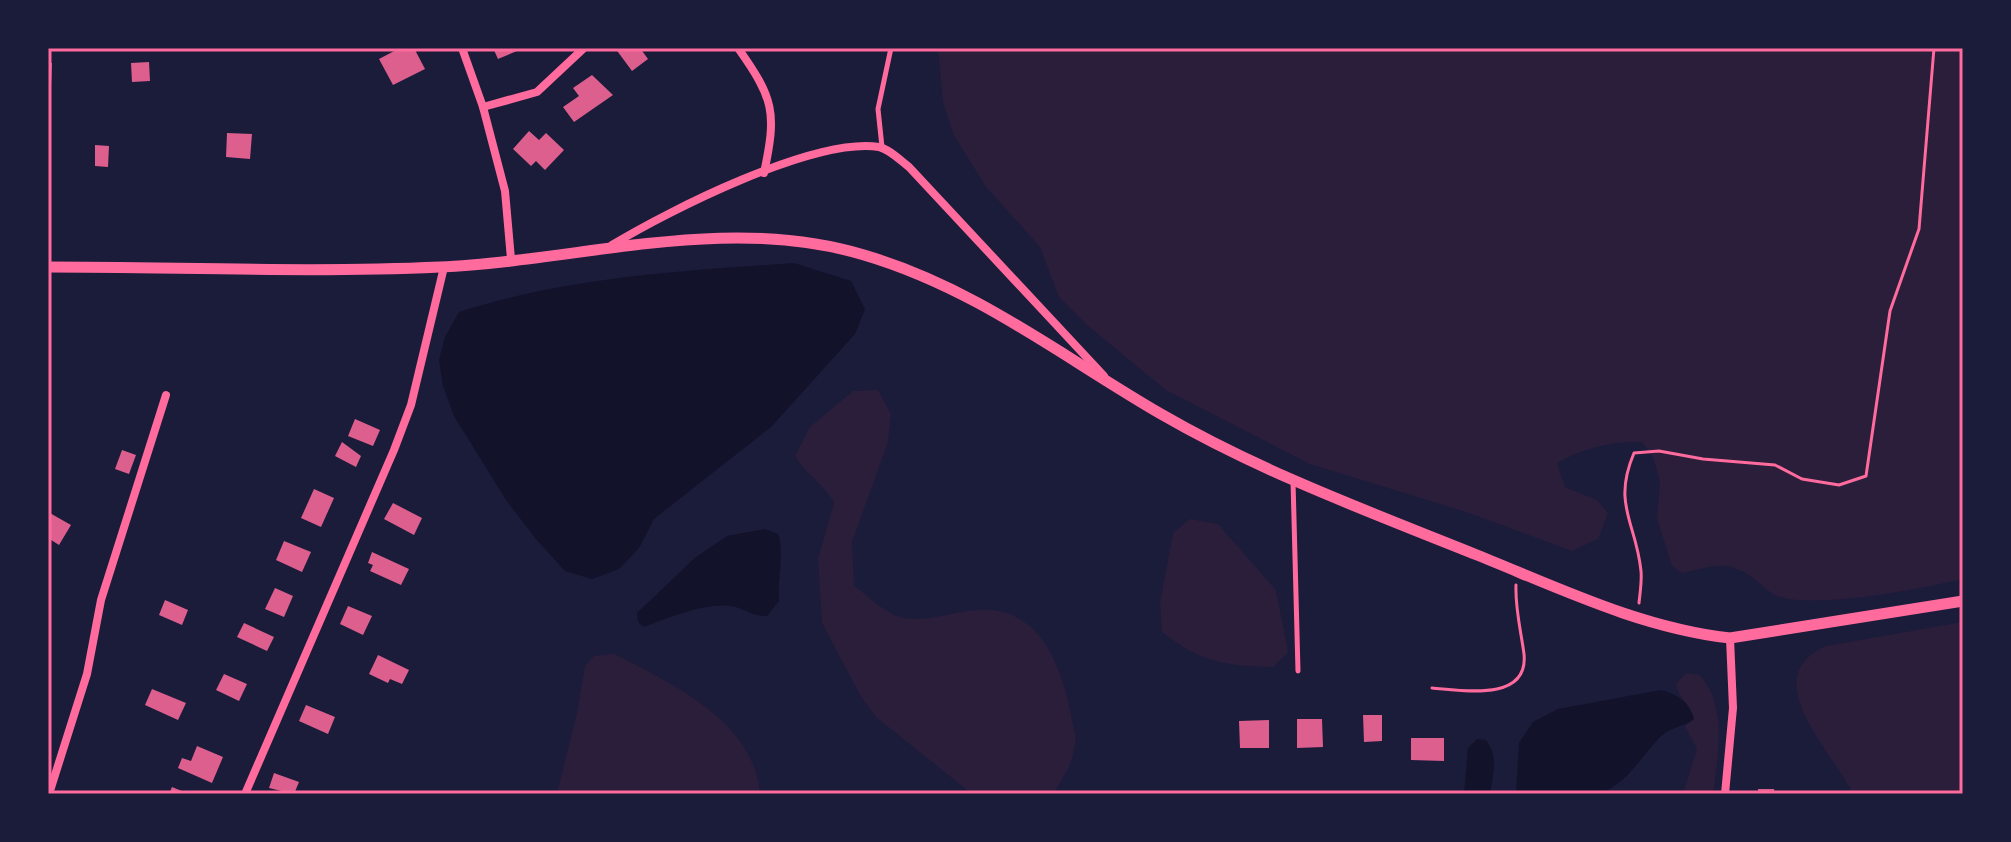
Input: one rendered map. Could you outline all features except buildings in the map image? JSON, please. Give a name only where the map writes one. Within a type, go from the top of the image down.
[{"type":"street","points":[[462,48],[483,107],[505,191],[511,259]]},
{"type":"street","points":[[483,107],[537,92],[584,48]]},
{"type":"street","points":[[738,48],[770,100],[773,128],[764,173]]},
{"type":"street","points":[[608,248],[661,216],[764,173],[852,147],[882,147],[909,167],[1110,382]]},
{"type":"street","points":[[48,267],[444,267],[729,238],[804,242],[859,253],[923,274],[968,294],[1195,434],[1293,481],[1638,617],[1695,634],[1730,638],[1963,601]]},
{"type":"street","points":[[245,794],[411,405],[444,267]]},
{"type":"street","points":[[49,794],[87,674],[101,600],[166,395]]},
{"type":"street","points":[[1725,794],[1733,708],[1730,638]]},
{"type":"lane","points":[[882,147],[878,109],[891,48]]},
{"type":"lane","points":[[1293,481],[1298,671]]},
{"type":"path","points":[[1638,617],[1641,571],[1626,512],[1623,478],[1634,453],[1659,451],[1703,459],[1775,465],[1802,479],[1839,485],[1866,476],[1890,311],[1919,229],[1934,48]]},
{"type":"path","points":[[1432,688],[1482,692],[1506,687],[1521,673],[1524,658],[1515,599],[1518,572]]},
{"type":"shaded area","points":[[938,48],[1963,48],[1963,579],[1868,596],[1814,601],[1775,595],[1745,573],[1728,566],[1682,573],[1672,566],[1657,519],[1660,482],[1653,457],[1642,442],[1598,446],[1557,463],[1565,487],[1597,500],[1608,513],[1598,539],[1572,551],[1466,512],[1310,464],[1166,390],[1088,326],[1059,297],[1040,247],[986,187],[953,134],[943,102]]},
{"type":"shaded area","points":[[794,263],[851,281],[865,309],[855,334],[771,427],[654,519],[639,548],[619,569],[592,579],[565,571],[506,500],[454,416],[443,386],[439,360],[445,337],[459,312],[583,283]]},
{"type":"shaded area","points":[[878,390],[891,414],[888,442],[852,542],[854,586],[882,608],[900,617],[925,619],[990,610],[1019,618],[1031,628],[1051,653],[1058,668],[1075,733],[1072,758],[1053,794],[972,794],[876,717],[860,695],[822,623],[818,559],[834,503],[795,456],[810,427],[853,391]]},
{"type":"shaded area","points":[[1190,519],[1218,524],[1276,590],[1288,652],[1273,667],[1227,663],[1201,656],[1162,632],[1160,603],[1173,533]]},
{"type":"shaded area","points":[[765,529],[778,534],[781,550],[779,601],[767,616],[720,606],[686,612],[644,627],[638,622],[637,613],[696,557],[727,536]]},
{"type":"shaded area","points":[[1963,622],[1963,794],[1853,794],[1805,716],[1798,695],[1797,676],[1806,660],[1826,646]]},
{"type":"shaded area","points":[[615,654],[684,692],[726,725],[743,745],[754,768],[760,794],[557,794],[585,666],[594,656]]},
{"type":"shaded area","points":[[1686,673],[1700,675],[1715,702],[1719,732],[1713,794],[1683,794],[1697,749],[1685,726],[1694,719],[1676,684]]},
{"type":"shaded area","points":[[1661,690],[1682,700],[1694,719],[1660,737],[1618,783],[1599,794],[1516,794],[1519,743],[1533,722],[1558,709]]},
{"type":"shaded area","points":[[1477,739],[1486,740],[1493,753],[1490,794],[1464,794],[1468,748]]}]
